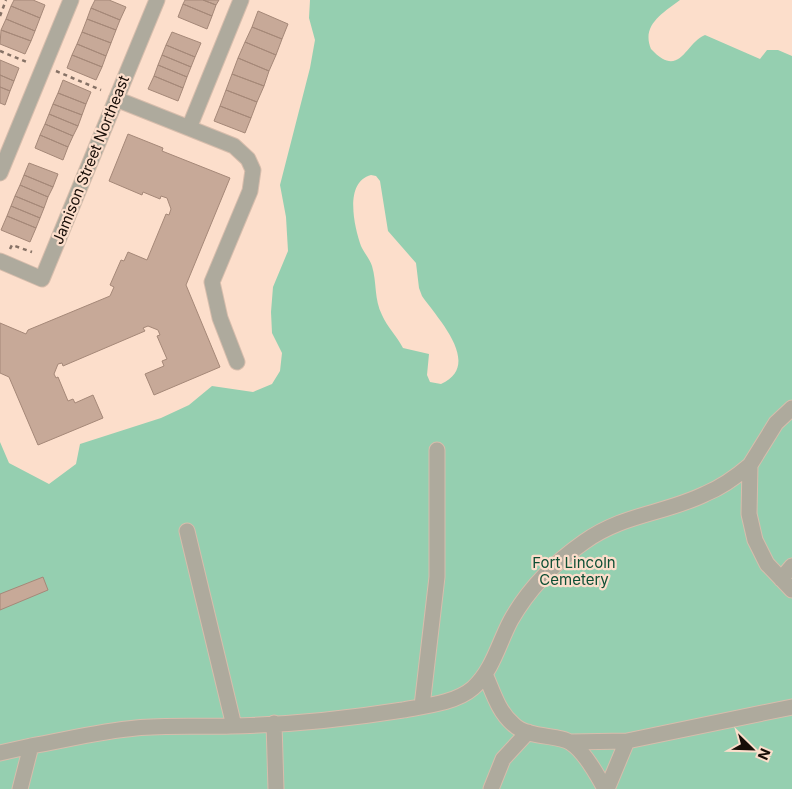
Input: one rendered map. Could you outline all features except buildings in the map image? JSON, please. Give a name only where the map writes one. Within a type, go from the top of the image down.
[{"type":"street","points":[[0,173],[71,0]]},
{"type":"street","name":"Jamison Street Northeast","points":[[5,256],[42,279],[157,0]]},
{"type":"street","points":[[189,128],[241,0]]},
{"type":"street","points":[[116,99],[234,146],[248,159],[252,170],[250,191],[212,282],[220,318],[237,362]]},
{"type":"street","points":[[0,753],[136,728],[234,726],[331,720],[422,706],[466,692],[485,674],[511,620],[522,602],[541,578],[562,558],[603,529],[642,514],[704,495],[733,479],[750,465],[776,423],[792,408]]},
{"type":"street","points":[[422,706],[437,577],[437,450]]},
{"type":"street","points":[[750,465],[749,514],[755,540],[767,564],[792,590]]},
{"type":"street","points":[[187,531],[234,726]]},
{"type":"street","points":[[781,579],[792,566]]},
{"type":"street","points":[[485,674],[500,708],[514,726],[528,732],[570,742],[626,741],[792,707]]},
{"type":"street","points":[[274,723],[276,789]]},
{"type":"street","points":[[491,789],[503,759],[528,732]]},
{"type":"street","points":[[606,789],[626,741]]},
{"type":"street","points":[[570,742],[596,772],[606,789]]},
{"type":"street","points":[[20,789],[31,746]]},
{"type":"path","points":[[0,16],[6,0]]},
{"type":"path","points":[[5,256],[12,245],[32,252]]},
{"type":"green space","name":"Fort Lincoln Cemetery","points":[[310,0],[680,0],[655,20],[651,26],[649,41],[651,49],[661,58],[669,61],[676,60],[698,39],[705,35],[760,59],[767,50],[778,50],[792,56],[792,789],[0,789],[0,442],[9,463],[49,484],[76,464],[80,444],[161,418],[189,405],[212,386],[253,392],[272,384],[280,371],[282,353],[272,333],[273,287],[288,251],[286,217],[280,185],[310,68],[315,40],[309,18]],"holes":[[[371,175],[376,176],[380,181],[388,231],[416,263],[419,288],[422,296],[446,329],[458,354],[458,365],[453,376],[441,384],[430,382],[427,375],[429,354],[403,348],[379,309],[372,266],[358,237],[353,206],[357,186],[363,179]]]}]
